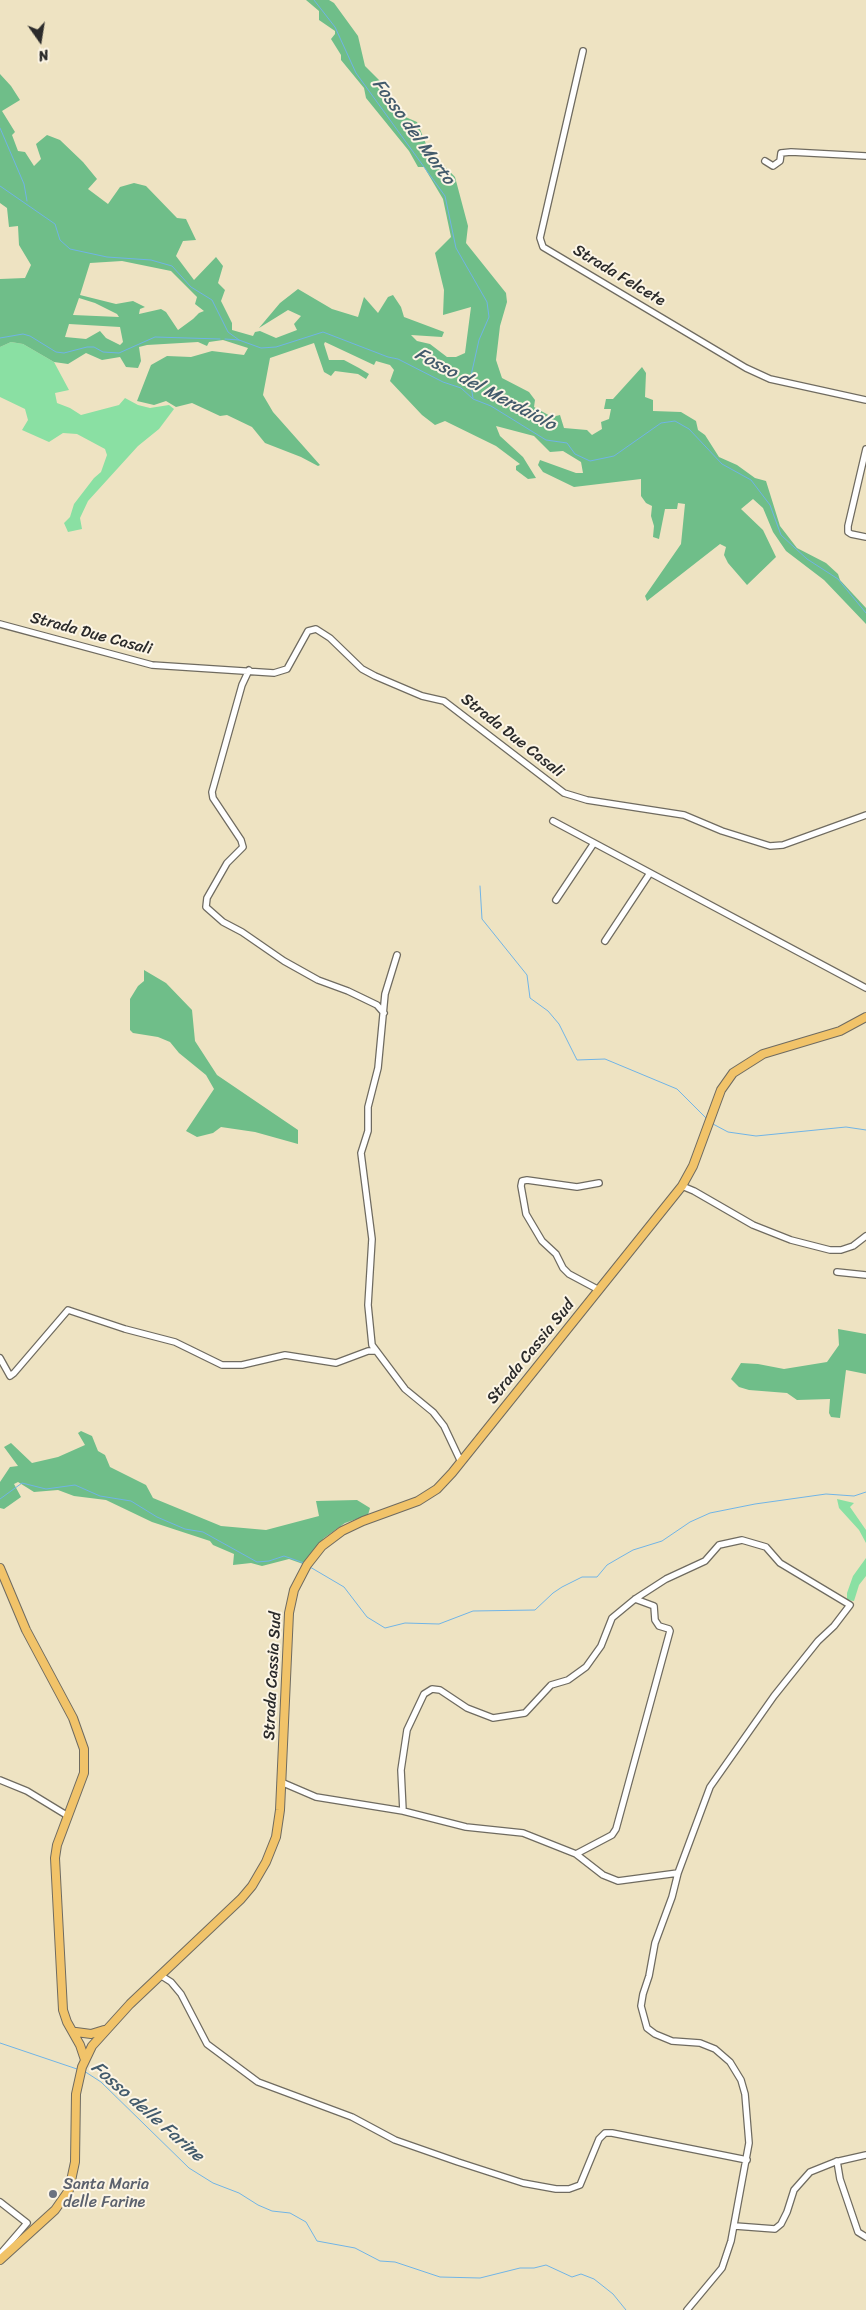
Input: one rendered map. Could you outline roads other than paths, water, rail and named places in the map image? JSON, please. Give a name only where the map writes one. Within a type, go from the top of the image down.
[{"type":"main road","name":"Strada Cassia Sud","points":[[2,2258],[55,2210],[69,2190],[75,2162],[74,2110],[82,2067],[92,2046],[160,1974],[240,1899],[260,1874],[276,1837],[281,1782],[289,1613],[294,1590],[307,1565],[322,1546],[342,1531],[428,1496],[437,1489],[461,1462],[682,1186],[693,1166],[722,1090],[733,1073],[763,1054],[840,1031],[866,1017]]},
{"type":"main road","points":[[0,1568],[26,1630],[73,1718],[84,1749],[85,1769],[57,1845],[55,1858],[63,2010],[74,2033],[82,2067]]},
{"type":"main road","points":[[74,2033],[91,2034],[108,2028]]},
{"type":"main road","points":[[74,2033],[92,2046]]},
{"type":"street","name":"Strada Felcete","points":[[583,51],[540,238],[543,247],[746,368],[770,379],[866,400]]},
{"type":"street","points":[[765,161],[774,166],[780,161],[781,153],[791,152],[866,156]]},
{"type":"street","points":[[866,449],[848,526],[848,532],[866,537]]},
{"type":"street","name":"Strada Due Casali","points":[[0,624],[152,666],[249,670],[274,673],[287,669],[308,631],[316,629],[330,638],[362,669],[374,676],[422,696],[444,701],[564,794],[587,800],[684,815],[722,831],[770,846],[783,845],[866,815]]},
{"type":"street","points":[[249,670],[242,685],[212,792],[216,803],[241,840],[243,847],[227,863],[207,898],[206,907],[223,922],[242,932],[289,964],[318,980],[356,994],[377,1005],[384,1013]]},
{"type":"street","points":[[553,822],[866,988]]},
{"type":"street","points":[[556,900],[594,843]]},
{"type":"street","points":[[605,940],[650,873]]},
{"type":"street","points":[[397,955],[386,988],[378,1068],[368,1107],[368,1131],[361,1152],[372,1239],[368,1305],[372,1345],[405,1389],[434,1412],[444,1426],[461,1462]]},
{"type":"street","points":[[599,1183],[576,1187],[522,1181],[526,1214],[542,1241],[556,1254],[563,1268],[569,1274],[599,1290]]},
{"type":"street","points":[[682,1186],[753,1225],[798,1242],[830,1250],[841,1250],[853,1246],[866,1236]]},
{"type":"street","points":[[837,1272],[866,1275]]},
{"type":"street","points":[[0,1358],[10,1376],[68,1310],[125,1330],[160,1337],[190,1348],[222,1365],[231,1366],[285,1355],[336,1363],[368,1351],[375,1351]]},
{"type":"street","points":[[404,1811],[400,1770],[404,1746],[407,1730],[424,1694],[432,1689],[440,1690],[472,1710],[493,1718],[525,1713],[552,1685],[568,1680],[586,1666],[601,1646],[612,1618],[635,1599],[666,1579],[705,1561],[719,1545],[742,1540],[766,1547],[780,1563],[850,1605],[774,1696],[710,1787],[678,1873],[672,1897],[655,1943],[641,2006],[647,2028],[655,2034],[672,2041],[700,2043],[715,2049],[730,2062],[741,2080],[745,2094],[749,2143],[735,2226],[722,2268],[687,2310]]},
{"type":"street","points":[[576,1854],[612,1835],[616,1829],[670,1631],[669,1628],[659,1626],[655,1620],[654,1606],[635,1599]]},
{"type":"street","points":[[0,1780],[27,1791],[68,1816]]},
{"type":"street","points":[[281,1782],[316,1797],[404,1811],[466,1828],[523,1833],[576,1854],[603,1876],[618,1881],[678,1873]]},
{"type":"street","points":[[160,1974],[171,1982],[181,1994],[206,2044],[258,2082],[352,2117],[395,2140],[467,2165],[531,2184],[556,2189],[576,2188],[580,2185],[599,2138],[605,2133],[746,2160]]},
{"type":"street","points":[[735,2226],[775,2229],[782,2224],[794,2190],[810,2172],[837,2161],[866,2154]]},
{"type":"street","points":[[837,2161],[840,2179],[858,2232],[866,2237]]},
{"type":"street","points":[[0,2202],[27,2223],[2,2252],[2,2258]]},
{"type":"waterway","name":"Fosso del Morto","points":[[314,0],[335,27],[356,73],[445,196],[456,248],[487,302],[489,317],[479,340],[470,380],[473,398]]},
{"type":"waterway","points":[[0,128],[24,184],[27,201]]},
{"type":"waterway","name":"Fosso del Merdaiolo","points":[[0,186],[55,224],[60,240],[70,249],[107,257],[151,260],[172,266],[191,287],[212,300],[228,332],[239,340],[261,348],[276,347],[323,332],[388,357],[398,359],[443,382],[461,388],[473,399],[491,406],[546,440],[567,443],[575,454],[590,461],[614,456],[661,423],[675,421],[689,429],[722,464],[751,480],[770,505],[781,535],[807,559],[838,579],[866,613]]},
{"type":"waterway","points":[[0,338],[23,334],[30,336],[56,352],[64,353],[87,347],[94,347],[103,352],[119,353],[155,337],[220,339]]},
{"type":"waterway","name":"Fosso del Merdaiolo","points":[[225,339],[239,340]]},
{"type":"waterway","points":[[480,886],[482,919],[527,975],[530,998],[548,1011],[559,1024],[577,1060],[605,1059],[677,1089],[706,1118]]},
{"type":"waterway","points":[[713,1124],[728,1132],[756,1136],[846,1127],[866,1130]]},
{"type":"waterway","points":[[0,1499],[22,1483],[46,1489],[75,1485],[100,1496],[131,1501],[157,1517],[185,1529],[203,1532],[257,1562],[269,1561],[284,1556],[304,1563]]},
{"type":"waterway","points":[[310,1567],[344,1587],[367,1617],[385,1628],[405,1623],[439,1624],[473,1611],[535,1610],[562,1587],[582,1577],[597,1577],[607,1565],[633,1550],[662,1541],[690,1522],[710,1513],[755,1504],[826,1494],[854,1496],[866,1492]]},
{"type":"waterway","name":"Fosso delle Farine","points":[[0,2043],[77,2069]]},
{"type":"waterway","name":"Fosso delle Farine","points":[[84,2071],[101,2082],[189,2168],[213,2183],[239,2193],[258,2205],[272,2211],[290,2213],[306,2222],[317,2241],[355,2248],[380,2261],[395,2262],[440,2277],[480,2278],[520,2268],[534,2268],[546,2265],[572,2277],[581,2274],[594,2279],[613,2294],[626,2310]]},
{"type":"place","name":"Santa Maria delle Farine","points":[[53,2194]]}]
